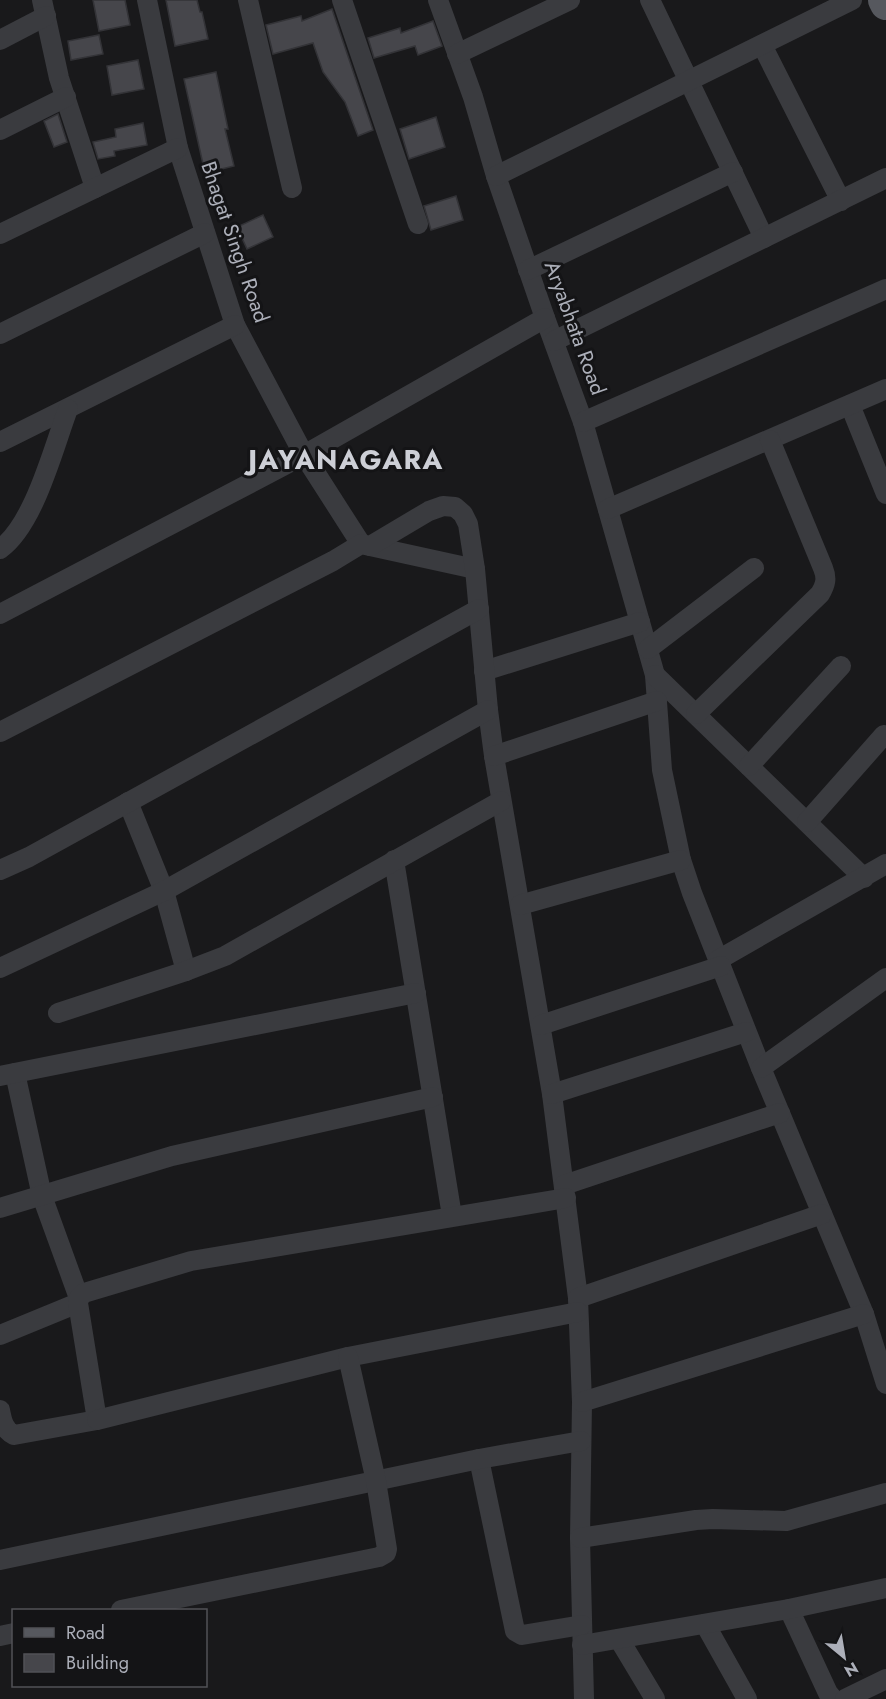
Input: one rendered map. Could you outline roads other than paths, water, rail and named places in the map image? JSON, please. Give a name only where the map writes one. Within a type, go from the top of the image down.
[{"type":"street","name":"Bhagat Singh Road","points":[[147,0],[178,148],[235,325],[304,455],[365,545]]},
{"type":"street","points":[[248,0],[292,188]]},
{"type":"street","points":[[342,0],[418,224]]},
{"type":"street","name":"Aryabhata Road","points":[[438,0],[473,97],[496,176],[544,318],[583,422],[648,649],[655,675],[662,770],[681,860],[746,1032],[864,1314],[885,1379]]},
{"type":"street","points":[[457,54],[570,0]]},
{"type":"street","points":[[650,0],[764,238]]},
{"type":"street","points":[[496,176],[852,0]]},
{"type":"street","points":[[0,40],[44,8],[59,78],[95,188]]},
{"type":"street","points":[[762,45],[841,201]]},
{"type":"street","points":[[0,130],[66,98]]},
{"type":"street","points":[[0,234],[178,148]]},
{"type":"street","points":[[528,270],[733,172]]},
{"type":"street","points":[[554,341],[886,178]]},
{"type":"street","points":[[0,334],[205,233]]},
{"type":"street","points":[[583,422],[886,289]]},
{"type":"street","points":[[0,614],[304,455],[544,318]]},
{"type":"street","points":[[0,442],[235,325]]},
{"type":"street","points":[[608,508],[886,389]]},
{"type":"street","points":[[850,405],[886,494]]},
{"type":"street","points":[[0,549],[15,536],[30,513],[68,409]]},
{"type":"street","points":[[696,714],[820,594],[825,586],[826,577],[823,568],[770,440]]},
{"type":"street","points":[[0,732],[429,511],[443,506],[455,507],[463,514],[468,524],[475,569],[494,756],[552,1094],[578,1305],[582,1402],[580,1539],[584,1699]]},
{"type":"street","points":[[365,545],[475,569]]},
{"type":"street","points":[[648,649],[754,568]]},
{"type":"street","points":[[0,870],[29,857],[479,609]]},
{"type":"street","points":[[484,671],[640,622]]},
{"type":"street","points":[[749,766],[841,666]]},
{"type":"street","points":[[655,675],[864,878]]},
{"type":"street","points":[[494,756],[657,701]]},
{"type":"street","points":[[0,968],[164,891],[488,710]]},
{"type":"street","points":[[807,822],[884,735]]},
{"type":"street","points":[[57,1013],[225,956],[501,801]]},
{"type":"street","points":[[128,802],[164,891],[186,971]]},
{"type":"street","points":[[394,860],[452,1216]]},
{"type":"street","points":[[520,905],[681,860]]},
{"type":"street","points":[[541,1025],[719,963],[886,864]]},
{"type":"street","points":[[761,1068],[886,978]]},
{"type":"street","points":[[97,1420],[79,1301],[42,1196],[8,1074],[416,993]]},
{"type":"street","points":[[552,1094],[746,1032]]},
{"type":"street","points":[[0,1208],[172,1156],[433,1097]]},
{"type":"street","points":[[0,1335],[79,1301],[90,1291],[191,1261],[452,1216],[565,1192],[780,1113]]},
{"type":"street","points":[[1,1420],[8,1432],[14,1435],[97,1420],[348,1357],[578,1305],[822,1214]]},
{"type":"street","points":[[582,1402],[864,1314]]},
{"type":"street","points":[[130,1609],[383,1555],[387,1549],[376,1481],[348,1357]]},
{"type":"street","points":[[0,1560],[479,1459],[581,1441]]},
{"type":"street","points":[[479,1459],[515,1631],[522,1635],[582,1625]]},
{"type":"street","points":[[580,1539],[696,1520],[786,1521],[886,1493]]},
{"type":"street","points":[[582,1645],[789,1609],[886,1588]]},
{"type":"street","points":[[789,1609],[828,1694],[833,1699]]},
{"type":"street","points":[[705,1624],[747,1699]]},
{"type":"street","points":[[619,1639],[655,1699]]},
{"type":"street","points":[[845,1699],[886,1679]]},
{"type":"district","name":"JAYANAGARA","points":[[346,459]]}]
